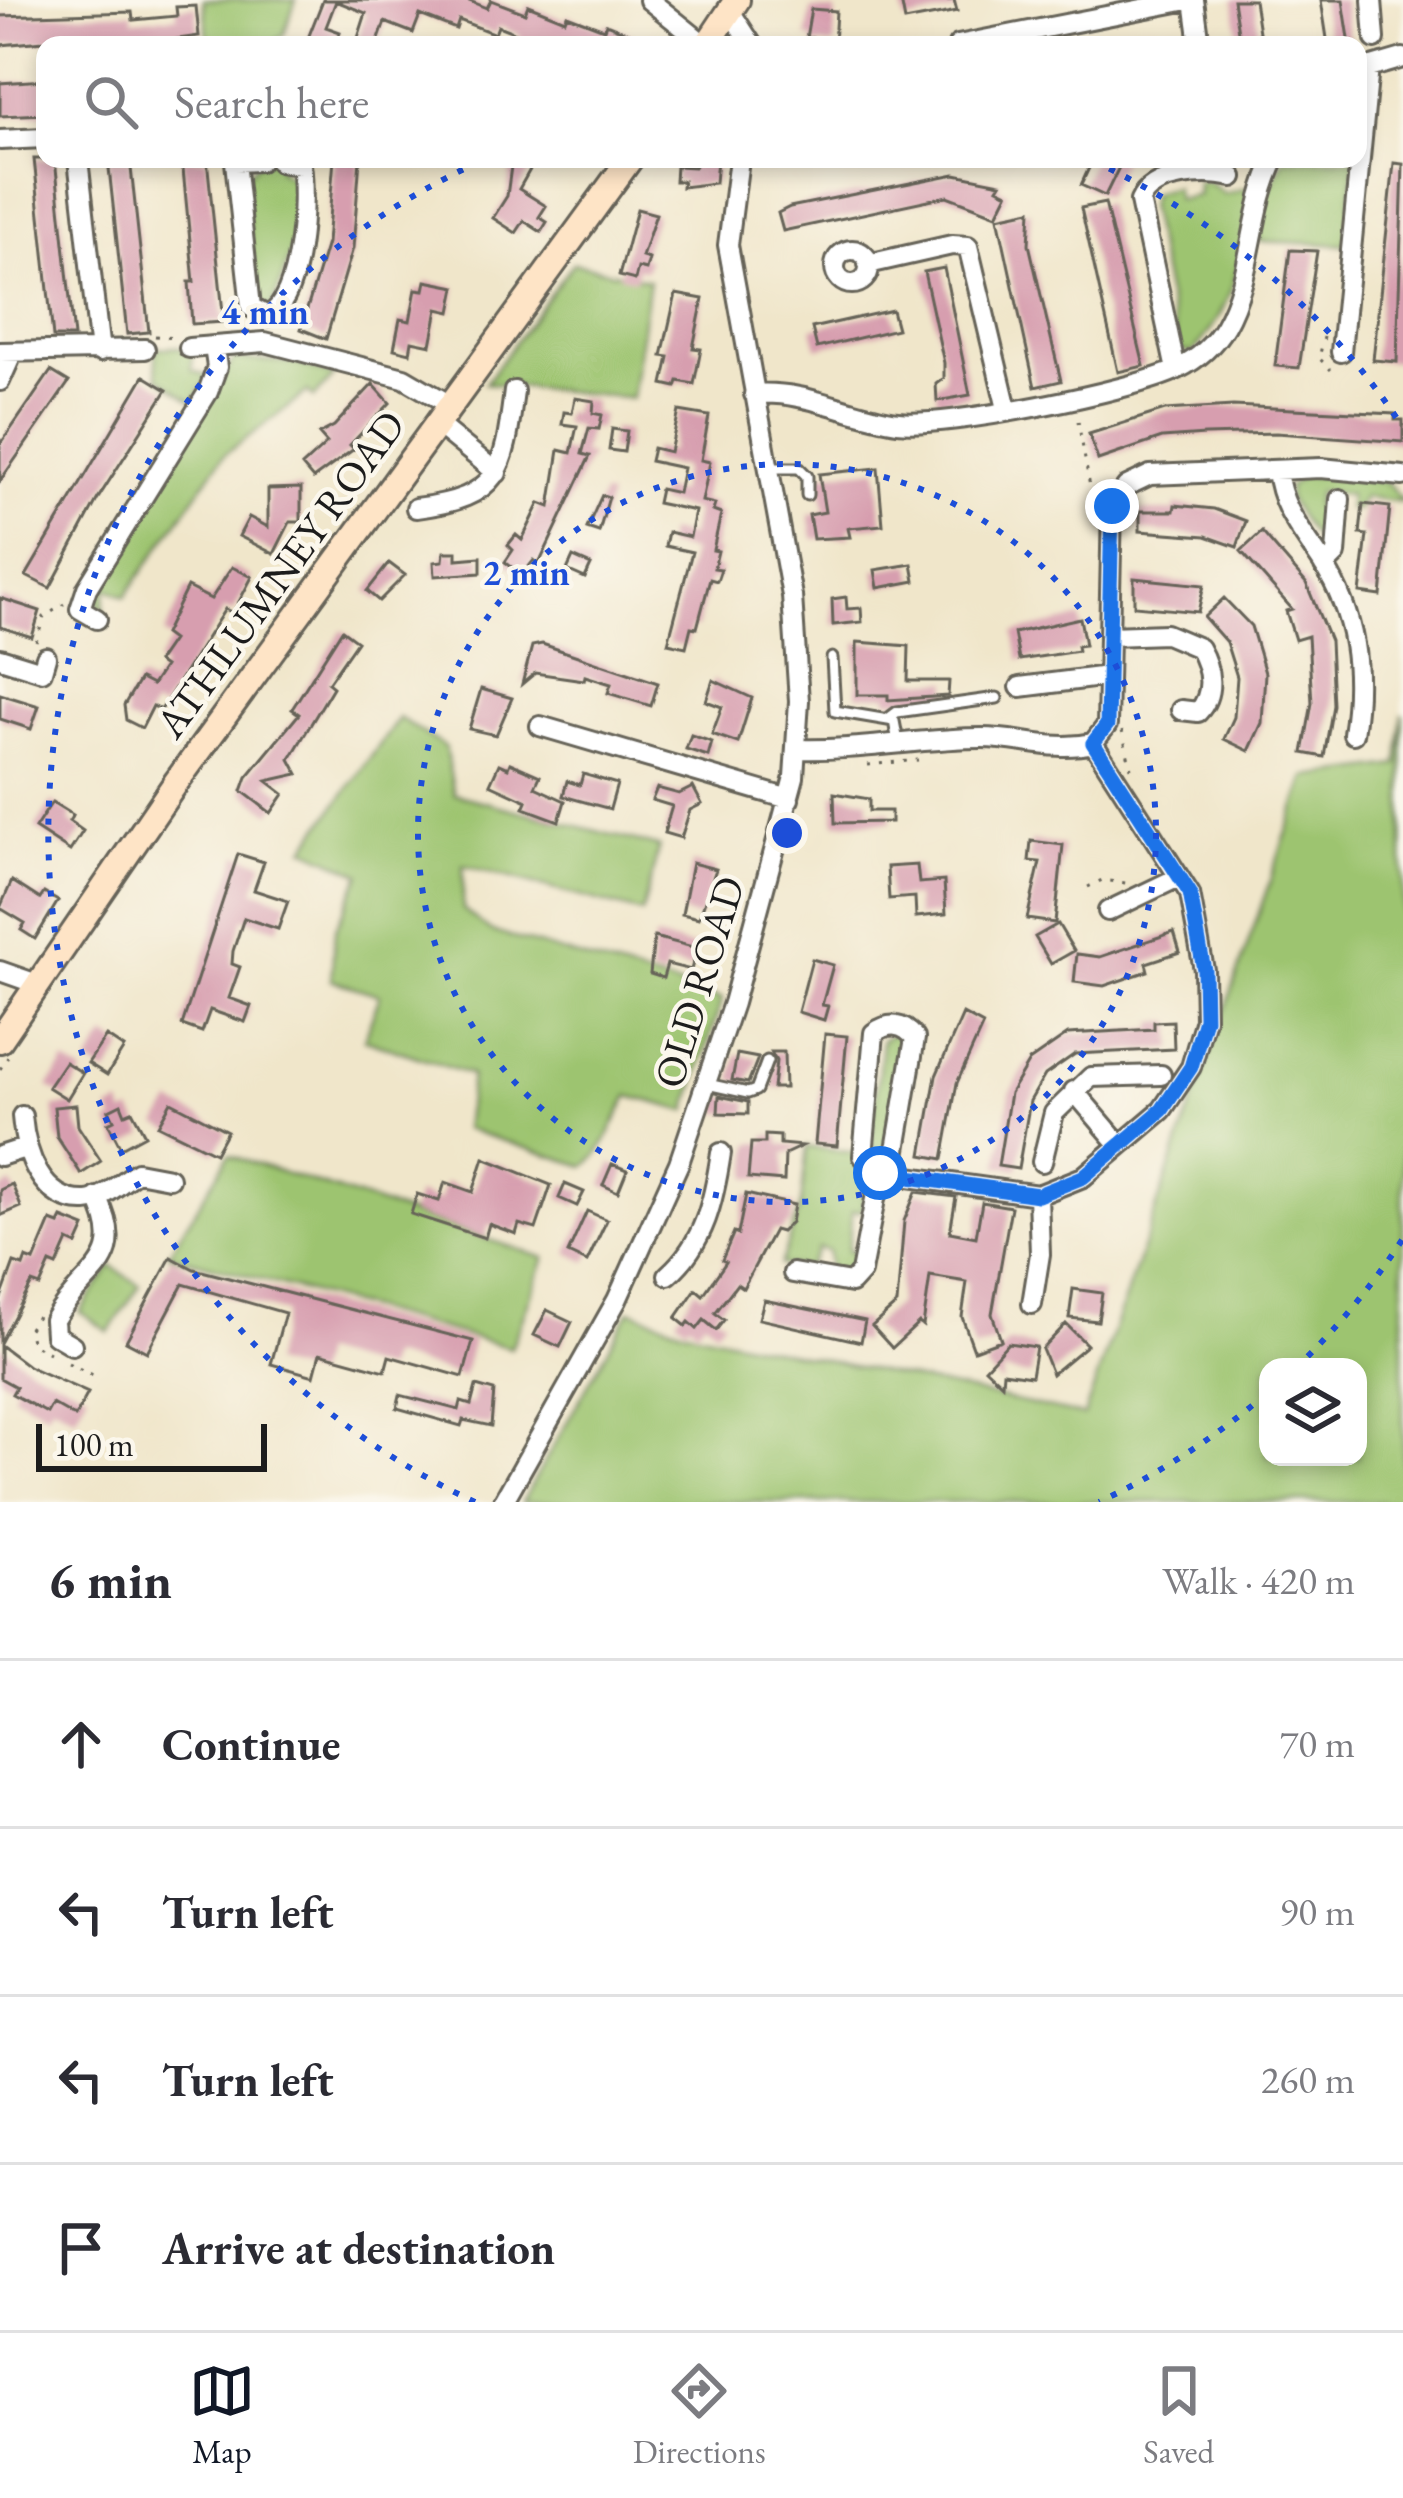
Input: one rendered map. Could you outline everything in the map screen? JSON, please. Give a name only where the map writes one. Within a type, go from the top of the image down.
[{"type":"main road","points":[[712,36],[733,5]]},
{"type":"main road","name":"ATHLUMNEY ROAD","points":[[0,1040],[624,168]]},
{"type":"street","points":[[649,0],[695,36]]},
{"type":"street","points":[[1005,36],[1191,0],[1198,36]]},
{"type":"street","points":[[1372,0],[1375,39]]},
{"type":"street","points":[[733,5],[748,36]]},
{"type":"street","points":[[1367,69],[1403,58]]},
{"type":"street","points":[[0,140],[36,138]]},
{"type":"street","points":[[79,168],[100,352]]},
{"type":"street","points":[[236,168],[251,307],[263,316],[265,342]]},
{"type":"street","points":[[263,316],[276,312],[286,298],[304,211],[301,168]]},
{"type":"street","name":"OLD ROAD","points":[[502,1502],[617,1300],[679,1163],[707,1084],[789,799],[797,749],[797,647],[728,245],[738,168]]},
{"type":"street","points":[[754,394],[828,401],[900,422],[1007,409],[1147,381],[1176,370],[1211,346],[1231,314],[1258,199],[1271,168]]},
{"type":"street","points":[[1341,352],[1356,168]]},
{"type":"street","points":[[1176,370],[1140,201],[1155,183],[1214,173],[1233,177]]},
{"type":"street","points":[[868,264],[952,244],[968,246],[1007,409]]},
{"type":"street","points":[[189,348],[265,342],[404,377],[496,473]]},
{"type":"street","points":[[89,614],[136,503],[208,392],[217,367],[214,347]]},
{"type":"street","points":[[0,381],[7,352],[145,349]]},
{"type":"street","points":[[416,508],[469,499],[496,473],[507,448],[514,391]]},
{"type":"street","points":[[797,749],[899,747],[983,738],[1059,748],[1093,743],[1107,725],[1114,502],[1127,486],[1150,475],[1321,468],[1403,476]]},
{"type":"street","points":[[1277,470],[1286,510],[1324,566],[1357,649],[1353,734]]},
{"type":"street","points":[[1324,566],[1336,554],[1340,500]]},
{"type":"street","points":[[1108,636],[1166,634],[1199,648],[1210,677],[1207,700],[1198,712],[1180,710]]},
{"type":"street","points":[[0,658],[37,662]]},
{"type":"street","points":[[1020,687],[1108,676]]},
{"type":"street","points":[[540,726],[789,799]]},
{"type":"street","points":[[793,1273],[831,1284],[851,1283],[861,1272],[886,1173],[914,1038],[900,1026],[886,1025],[874,1033],[863,1156],[886,1173],[1038,1195],[1083,1177],[1162,1110],[1191,1067],[1205,1019],[1204,970],[1190,893],[1093,743]]},
{"type":"street","points":[[1108,911],[1179,877]]},
{"type":"street","points":[[0,971],[37,984]]},
{"type":"street","points":[[1042,1162],[1054,1113],[1090,1077],[1161,1076]]},
{"type":"street","points":[[1074,1091],[1120,1145]]},
{"type":"street","points":[[22,1116],[25,1148],[43,1180],[62,1197],[90,1202],[137,1172],[169,1178]]},
{"type":"street","points":[[0,1156],[25,1148]]},
{"type":"street","points":[[668,1276],[687,1256],[707,1219],[721,1153]]},
{"type":"street","points":[[679,1163],[717,1178]]},
{"type":"street","points":[[1032,1304],[1040,1254],[1038,1195]]},
{"type":"street","points":[[72,1346],[55,1335],[54,1320],[104,1261],[111,1244],[110,1222],[97,1197]]},
{"type":"lane","points":[[769,468],[799,468],[807,476],[807,495]]},
{"type":"lane","points":[[832,658],[835,711],[889,718],[897,712],[997,698]]},
{"type":"lane","points":[[889,718],[899,747]]},
{"type":"lane","points":[[707,1084],[748,1094],[756,1090],[767,1061]]},
{"type":"path","points":[[145,349],[145,338],[162,335],[186,340],[189,348]]},
{"type":"path","points":[[1078,421],[1090,488],[1114,502]]},
{"type":"path","points":[[37,662],[44,616],[69,599],[89,614]]},
{"type":"path","points":[[1123,716],[1126,756],[1134,776]]},
{"type":"path","points":[[854,765],[931,758]]},
{"type":"path","points":[[1088,887],[1102,880],[1133,883]]},
{"type":"path","points":[[50,1302],[28,1330],[32,1343],[99,1378]]},
{"type":"green space","points":[[203,0],[296,0],[282,36],[208,36]]},
{"type":"green space","points":[[253,168],[280,168],[293,179],[297,211],[292,245],[271,309],[258,306],[243,178]]},
{"type":"green space","points":[[1280,168],[1354,168],[1346,245],[1258,241],[1264,201]]},
{"type":"green space","points":[[1197,182],[1209,182],[1224,194],[1246,188],[1253,193],[1227,299],[1191,354],[1178,349],[1148,205],[1152,193],[1174,187],[1177,200],[1198,195]]},
{"type":"green space","points":[[573,263],[649,280],[632,398],[485,383]]},
{"type":"green space","points":[[177,347],[192,353],[192,370],[208,376],[193,402],[158,377],[155,348]]},
{"type":"green space","points":[[234,359],[295,363],[334,376],[314,398],[308,392],[224,455],[125,597],[106,588],[103,613],[93,597],[131,524]]},
{"type":"green space","points":[[1304,475],[1387,482],[1403,502],[1364,497],[1356,510],[1348,509],[1349,495],[1318,491],[1315,505],[1328,508],[1330,523],[1324,536],[1312,536],[1288,500],[1288,487]]},
{"type":"green space","points":[[1403,714],[1403,1502],[522,1502],[630,1310],[683,1329],[1084,1416],[1306,777],[1398,765]]},
{"type":"green space","points":[[399,718],[445,747],[454,794],[659,847],[642,913],[463,865],[463,909],[490,931],[722,999],[687,1111],[629,1096],[598,1155],[585,1166],[464,1129],[471,1075],[364,1039],[380,995],[331,980],[335,930],[361,874],[305,848]]},
{"type":"green space","points":[[895,1032],[906,1038],[887,1155],[880,1158],[871,1145],[882,1040]]},
{"type":"green space","points":[[807,1147],[855,1153],[866,1170],[862,1211],[852,1211],[848,1251],[864,1253],[850,1277],[829,1272],[828,1251],[818,1248],[807,1267],[780,1265],[801,1204]]},
{"type":"green space","points":[[229,1155],[545,1258],[511,1348],[168,1254]]},
{"type":"green space","points":[[111,1266],[140,1285],[109,1332],[80,1312]]},
{"type":"building","points":[[323,0],[467,0],[487,8],[491,0],[525,13],[528,5],[565,20],[567,15],[636,36],[521,36],[498,26],[495,34],[459,20],[456,29],[420,15],[413,33],[385,22],[380,36],[359,36],[366,13],[336,1],[326,27],[340,32],[339,36],[309,36]]},
{"type":"building","points":[[901,0],[954,0],[957,11],[905,21]]},
{"type":"building","points":[[1233,0],[1254,0],[1260,36],[1239,36]]},
{"type":"building","points":[[1321,0],[1343,0],[1349,36],[1327,36]]},
{"type":"building","points":[[196,6],[199,36],[36,36],[36,42],[0,45],[0,16],[132,12],[133,20],[177,16],[176,7]]},
{"type":"building","points":[[811,9],[836,11],[835,36],[806,36]]},
{"type":"building","points":[[36,81],[36,114],[0,116],[0,83]]},
{"type":"building","points":[[34,159],[36,168],[56,168],[74,337],[53,337]]},
{"type":"building","points":[[1394,163],[1403,164],[1397,362],[1373,360]]},
{"type":"building","points":[[109,168],[131,168],[149,332],[127,334]]},
{"type":"building","points":[[183,168],[208,168],[224,322],[192,324],[189,282],[194,282]]},
{"type":"building","points":[[333,168],[359,168],[353,248],[326,339],[301,329],[327,243]]},
{"type":"building","points":[[511,168],[531,168],[519,189],[546,206],[539,217],[547,222],[541,232],[524,221],[516,233],[493,218],[507,196]]},
{"type":"building","points":[[676,168],[716,168],[715,183],[682,187],[683,181],[675,181]]},
{"type":"building","points":[[1089,168],[1119,168],[1105,196],[1081,185]]},
{"type":"building","points":[[955,174],[1001,183],[998,188],[1008,193],[997,215],[947,196],[783,231],[778,213],[790,207]]},
{"type":"building","points":[[1105,203],[1144,366],[1118,372],[1081,208]]},
{"type":"building","points":[[637,209],[656,214],[642,257],[649,259],[646,270],[638,268],[635,280],[619,276]]},
{"type":"building","points":[[1031,210],[1029,244],[1061,381],[1035,387],[998,217]]},
{"type":"building","points":[[1290,250],[1317,251],[1299,368],[1275,366]]},
{"type":"building","points":[[944,268],[970,395],[937,401],[936,384],[944,378],[944,363],[924,272]]},
{"type":"building","points":[[426,281],[456,287],[451,312],[438,309],[431,345],[412,341],[410,353],[394,349],[400,319],[410,321],[416,289],[424,290]]},
{"type":"building","points":[[676,294],[703,299],[693,348],[701,349],[694,384],[678,381],[676,387],[663,384],[669,357],[662,356]]},
{"type":"building","points":[[892,310],[897,329],[817,348],[812,328]]},
{"type":"building","points":[[51,371],[69,382],[0,481],[0,445]]},
{"type":"building","points":[[144,376],[167,390],[97,500],[50,588],[26,576]]},
{"type":"building","points":[[373,384],[390,403],[350,445],[354,449],[313,479],[302,466],[327,443],[319,434],[334,426]]},
{"type":"building","points":[[575,398],[594,401],[593,413],[602,415],[599,429],[589,428],[582,454],[590,456],[539,564],[534,560],[522,575],[505,562],[513,550],[508,545],[516,535],[522,540],[540,503],[550,507],[559,450],[571,453],[577,426],[562,424],[564,412],[572,413]]},
{"type":"building","points":[[1233,406],[1395,414],[1395,420],[1403,420],[1403,442],[1276,433],[1205,435],[1162,438],[1098,460],[1089,434],[1165,410]]},
{"type":"building","points":[[679,411],[709,416],[701,460],[710,462],[702,501],[715,504],[713,511],[721,514],[713,550],[718,551],[714,568],[721,569],[717,581],[710,579],[697,628],[691,627],[686,647],[668,643],[692,552],[665,546],[668,532],[690,537],[695,511],[657,503],[660,489],[678,493],[683,468],[650,461],[653,448],[670,452]]},
{"type":"building","points":[[612,429],[627,431],[624,452],[609,450]]},
{"type":"building","points":[[878,468],[883,525],[848,528],[850,537],[813,539],[809,515],[825,512],[819,474]]},
{"type":"building","points":[[301,488],[301,522],[290,522],[274,554],[239,536],[249,517],[268,527],[268,489]]},
{"type":"building","points":[[602,495],[609,497],[599,532],[587,528]]},
{"type":"building","points":[[1363,504],[1390,507],[1381,596],[1360,593],[1367,535],[1360,534]]},
{"type":"building","points":[[1175,505],[1214,509],[1246,521],[1237,547],[1206,536],[1140,531],[1140,511],[1174,511]]},
{"type":"building","points":[[1262,532],[1306,583],[1330,641],[1333,705],[1324,757],[1303,753],[1312,703],[1308,636],[1295,640],[1286,611],[1292,609],[1241,551]]},
{"type":"building","points":[[444,552],[457,552],[457,559],[481,557],[481,573],[435,576],[434,562],[443,561]]},
{"type":"building","points":[[573,557],[591,565],[585,578],[567,570]]},
{"type":"building","points":[[389,563],[405,575],[379,601],[367,591]]},
{"type":"building","points":[[912,564],[915,581],[878,588],[875,570]]},
{"type":"building","points":[[232,567],[252,577],[233,613],[225,609],[161,710],[153,706],[142,728],[126,720],[124,705],[140,679],[152,685],[164,667],[157,662],[172,640],[164,634],[187,587],[211,599]]},
{"type":"building","points":[[1134,578],[1204,585],[1198,612],[1134,606]]},
{"type":"building","points":[[846,597],[847,609],[861,608],[862,622],[833,625],[832,599]]},
{"type":"building","points":[[0,598],[40,611],[32,637],[0,627]]},
{"type":"building","points":[[1224,598],[1251,626],[1265,673],[1262,723],[1249,751],[1224,739],[1234,717],[1237,677],[1226,642],[1204,617]]},
{"type":"building","points":[[1080,618],[1085,645],[1077,646],[1078,651],[1019,660],[1014,633]]},
{"type":"building","points":[[342,630],[357,641],[328,683],[333,687],[290,759],[298,774],[267,781],[284,794],[271,813],[242,791],[247,777],[299,714],[292,709]]},
{"type":"building","points":[[857,642],[909,646],[908,681],[949,681],[948,696],[888,700],[888,695],[857,695]]},
{"type":"building","points":[[542,644],[658,683],[651,706],[608,693],[611,684],[585,676],[584,680],[535,673],[522,684],[532,646]]},
{"type":"building","points":[[713,680],[752,698],[738,743],[712,734],[722,707],[706,701]]},
{"type":"building","points":[[481,689],[512,698],[496,735],[469,729]]},
{"type":"building","points":[[0,694],[39,706],[31,729],[0,719]]},
{"type":"building","points":[[691,735],[712,742],[708,756],[686,749]]},
{"type":"building","points":[[510,763],[540,776],[535,787],[565,801],[559,821],[524,808],[527,801],[490,784],[499,764],[508,768]]},
{"type":"building","points":[[583,774],[617,784],[610,809],[563,796],[567,781],[580,785]]},
{"type":"building","points":[[693,787],[702,804],[690,810],[681,838],[664,833],[672,806],[652,800],[657,788],[679,794]]},
{"type":"building","points":[[834,793],[869,799],[869,811],[891,811],[891,822],[835,823]]},
{"type":"building","points":[[52,802],[73,815],[69,821],[83,831],[70,851],[35,828]]},
{"type":"building","points":[[1031,841],[1063,845],[1055,923],[1027,919],[1040,862],[1029,861]]},
{"type":"building","points":[[238,854],[264,862],[254,890],[288,901],[278,929],[244,918],[233,951],[232,964],[240,967],[229,998],[251,1006],[245,1022],[210,1010],[202,1032],[182,1025]]},
{"type":"building","points":[[692,863],[716,869],[699,918],[682,914]]},
{"type":"building","points":[[917,865],[919,883],[944,881],[946,914],[916,917],[915,897],[889,899],[887,867]]},
{"type":"building","points":[[12,881],[40,899],[44,893],[58,901],[35,939],[21,930],[25,923],[0,908]]},
{"type":"building","points":[[1058,924],[1074,951],[1051,964],[1035,937]]},
{"type":"building","points":[[1174,932],[1180,952],[1146,963],[1148,971],[1104,986],[1074,982],[1077,954],[1100,957]]},
{"type":"building","points":[[654,937],[697,948],[691,970],[667,964],[663,978],[650,974]]},
{"type":"building","points":[[812,959],[833,965],[822,1005],[828,1006],[824,1020],[798,1012]]},
{"type":"building","points":[[963,1014],[983,1025],[957,1083],[943,1159],[922,1155],[936,1076]]},
{"type":"building","points":[[1173,1021],[1174,1049],[1075,1054],[1045,1075],[1030,1101],[1018,1169],[998,1166],[1010,1093],[1029,1061],[1068,1034],[1154,1029],[1154,1022]]},
{"type":"building","points":[[825,1034],[847,1036],[837,1146],[815,1144]]},
{"type":"building","points":[[106,1036],[124,1048],[107,1075],[88,1063]]},
{"type":"building","points":[[771,1052],[784,1052],[785,1088],[773,1088],[776,1061]]},
{"type":"building","points":[[737,1054],[758,1058],[748,1083],[732,1080]]},
{"type":"building","points":[[65,1062],[83,1073],[67,1099],[48,1087]]},
{"type":"building","points":[[719,1096],[748,1102],[748,1114],[718,1113]]},
{"type":"building","points":[[171,1102],[227,1131],[215,1153],[158,1125]]},
{"type":"building","points":[[121,1104],[125,1114],[132,1111],[145,1135],[121,1148],[108,1123],[114,1120],[109,1110]]},
{"type":"building","points":[[76,1105],[78,1126],[101,1161],[81,1174],[57,1137],[54,1107]]},
{"type":"building","points":[[765,1135],[780,1136],[780,1144],[802,1146],[785,1154],[784,1181],[748,1178],[751,1143],[765,1143]]},
{"type":"building","points":[[484,1158],[551,1185],[536,1229],[519,1224],[516,1234],[489,1224],[485,1238],[411,1214],[417,1194],[439,1201],[445,1182],[473,1192]]},
{"type":"building","points":[[612,1164],[627,1170],[618,1192],[603,1185]]},
{"type":"building","points":[[12,1184],[21,1207],[0,1216],[0,1190]]},
{"type":"building","points":[[565,1184],[584,1192],[577,1206],[559,1198]]},
{"type":"building","points":[[916,1192],[956,1197],[950,1232],[976,1237],[982,1202],[1011,1207],[992,1314],[1001,1340],[974,1350],[962,1317],[967,1282],[930,1276],[923,1326],[919,1323],[892,1348],[872,1326],[897,1304],[904,1221]]},
{"type":"building","points":[[746,1194],[794,1205],[791,1222],[781,1232],[774,1230],[743,1288],[737,1284],[715,1313],[724,1320],[716,1330],[704,1320],[697,1329],[689,1322],[686,1326],[676,1318],[696,1289],[703,1295],[726,1262],[722,1260],[734,1232],[738,1234]]},
{"type":"building","points":[[587,1211],[607,1220],[587,1262],[568,1253]]},
{"type":"building","points":[[62,1218],[85,1227],[77,1245],[68,1241],[57,1266],[50,1263],[40,1286],[32,1283],[0,1343],[0,1301],[14,1263],[23,1266],[26,1258],[34,1261],[51,1221],[59,1224]]},
{"type":"building","points":[[171,1257],[194,1269],[473,1341],[463,1377],[389,1356],[385,1371],[320,1353],[314,1376],[271,1364],[285,1313],[183,1284],[147,1352],[126,1341]]},
{"type":"building","points":[[1073,1289],[1102,1293],[1098,1321],[1069,1318]]},
{"type":"building","points":[[764,1300],[865,1321],[861,1342],[759,1319]]},
{"type":"building","points":[[547,1310],[572,1322],[560,1347],[534,1335]]},
{"type":"building","points":[[1066,1324],[1087,1345],[1052,1374],[1042,1349]]},
{"type":"building","points":[[1008,1343],[1036,1347],[1031,1376],[1003,1372],[1002,1384],[985,1368]]},
{"type":"building","points":[[0,1345],[28,1366],[88,1393],[75,1417],[52,1404],[47,1413],[12,1394],[16,1387],[0,1378]]},
{"type":"building","points":[[476,1386],[494,1391],[491,1426],[463,1420],[461,1426],[397,1408],[400,1395],[459,1410],[461,1402],[471,1405]]},
{"type":"route","points":[[880,1173],[1038,1195],[1083,1177],[1162,1110],[1191,1067],[1205,1019],[1204,970],[1190,893],[1093,743],[1107,725],[1112,506]]}]
